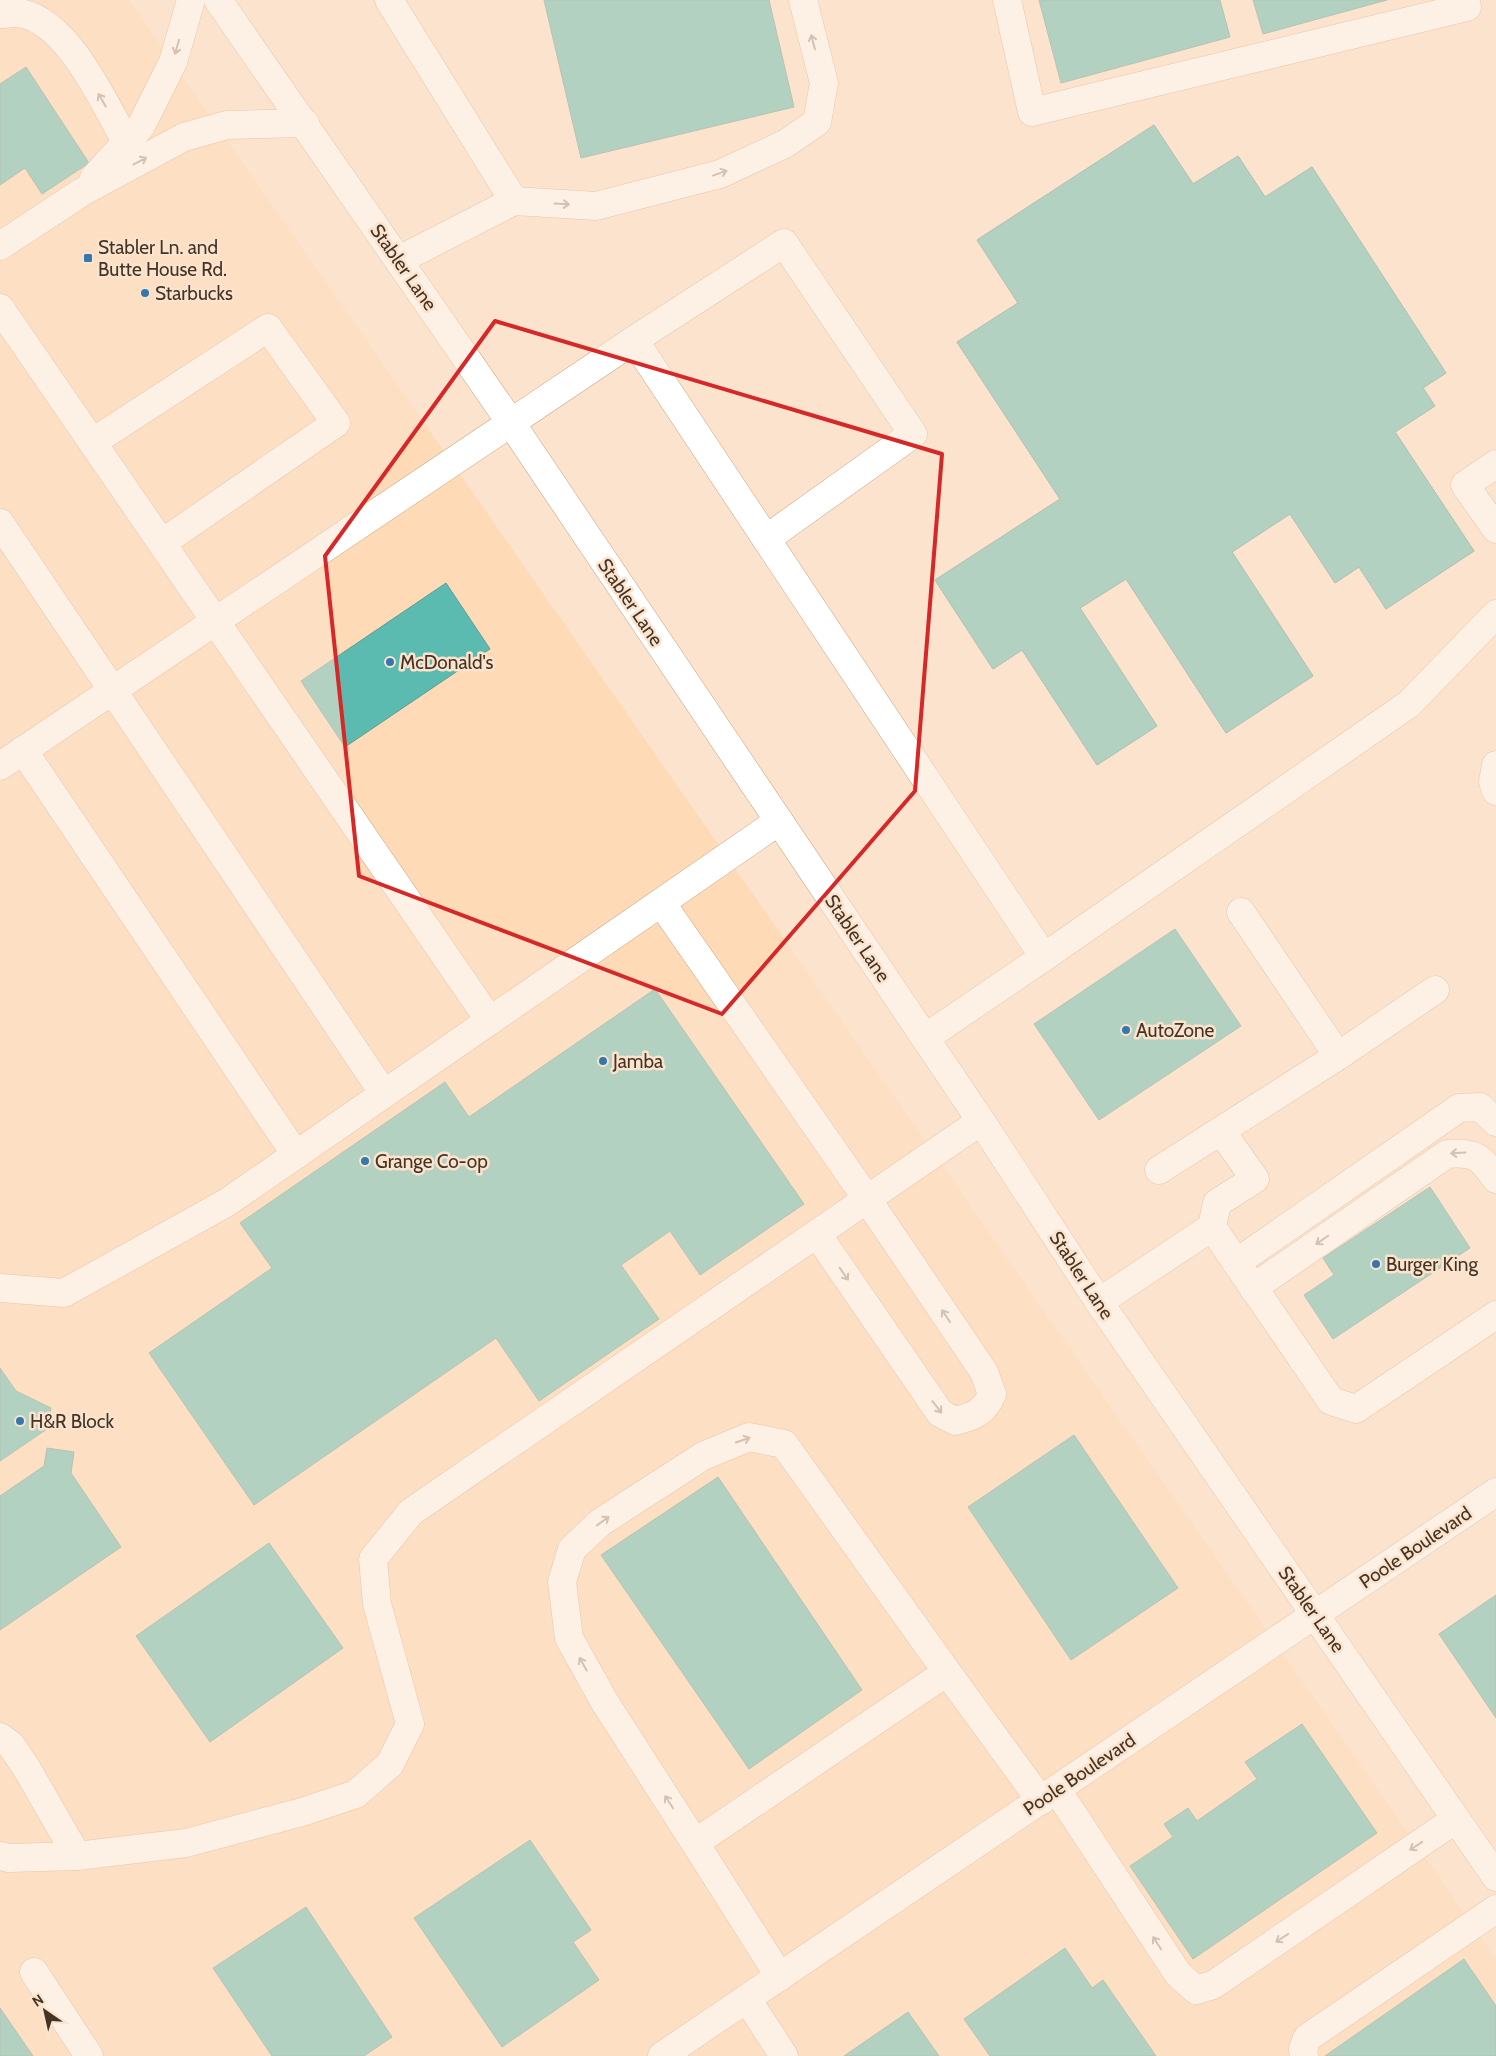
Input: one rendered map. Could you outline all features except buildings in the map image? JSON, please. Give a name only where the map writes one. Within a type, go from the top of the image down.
[{"type":"main road","points":[[82,192],[141,126],[173,62],[191,0]]},
{"type":"main road","name":"Stabler Lane","points":[[218,0],[305,123],[511,424],[926,1038],[1099,1302],[1496,1877]]},
{"type":"main road","points":[[389,0],[514,201]]},
{"type":"main road","points":[[399,260],[514,201],[596,206],[720,174],[785,144],[816,122],[824,83],[803,0]]},
{"type":"main road","points":[[1007,0],[1032,112],[1467,7],[1465,0]]},
{"type":"main road","points":[[0,14],[21,13],[43,22],[64,40],[82,66],[126,142]]},
{"type":"main road","points":[[0,246],[82,192],[184,137],[227,125],[305,123]]},
{"type":"main road","points":[[0,766],[634,340],[784,243],[913,434],[766,539]]},
{"type":"main road","points":[[0,308],[490,1021]]},
{"type":"main road","points":[[93,442],[268,328],[336,423],[162,543]]},
{"type":"main road","points":[[634,340],[1044,957]]},
{"type":"main road","points":[[1496,464],[1465,485],[1496,529]]},
{"type":"main road","points":[[0,523],[384,1094]]},
{"type":"main road","points":[[926,1038],[1409,704],[1496,614]]},
{"type":"main road","points":[[23,750],[296,1155]]},
{"type":"main road","points":[[1496,764],[1493,782],[1496,791]]},
{"type":"main road","points":[[0,1288],[64,1293],[226,1203],[662,904],[779,821]]},
{"type":"main road","points":[[662,904],[867,1199],[984,1372],[992,1394],[987,1406],[972,1416],[955,1421],[940,1413],[817,1234]]},
{"type":"main road","points":[[1241,912],[1338,1056]]},
{"type":"main road","points":[[1159,1170],[1338,1056],[1435,990]]},
{"type":"main road","points":[[1236,1263],[1459,1108],[1480,1106],[1496,1122]]},
{"type":"main road","points":[[0,1856],[9,1858],[77,1856],[186,1843],[302,1812],[356,1794],[390,1764],[410,1724],[378,1604],[373,1559],[411,1512],[981,1121]]},
{"type":"main road","points":[[1099,1302],[1212,1227],[1217,1204],[1254,1179],[1222,1131]]},
{"type":"main road","points":[[1253,1288],[1447,1154],[1467,1153],[1484,1162],[1496,1179]]},
{"type":"main road","points":[[1212,1227],[1331,1401],[1356,1409],[1496,1315]]},
{"type":"main road","points":[[780,1977],[604,1701],[569,1638],[562,1582],[572,1549],[601,1522],[703,1456],[749,1437],[784,1444],[947,1672],[1049,1795],[1178,1974],[1196,1990],[1213,1985],[1456,1819]]},
{"type":"main road","name":"Poole Boulevard","points":[[662,2056],[1496,1492]]},
{"type":"main road","points":[[695,1843],[947,1672]]},
{"type":"main road","points":[[0,1737],[11,1745],[22,1761],[77,1856]]},
{"type":"main road","points":[[1304,2056],[1303,2049],[1307,2038],[1496,1909]]},
{"type":"main road","points":[[34,1972],[89,2056]]},
{"type":"main road","points":[[747,1999],[784,2056]]},
{"type":"highlighted area","points":[[495,321],[942,454],[915,791],[722,1014],[359,876],[325,556]]},
{"type":"shaded area","points":[[0,0],[129,0],[1496,1959],[1496,2056],[0,2056]]},
{"type":"place","name":"Stabler Ln. and Butte House Rd.","points":[[88,258]]},
{"type":"place","name":"Starbucks","points":[[145,293]]},
{"type":"place","name":"McDonald's","points":[[390,662]]},
{"type":"place","name":"AutoZone","points":[[1126,1030]]},
{"type":"place","name":"Jamba","points":[[603,1061]]},
{"type":"place","name":"Grange Co-op","points":[[365,1161]]},
{"type":"place","name":"Burger King","points":[[1376,1264]]},
{"type":"place","name":"H&R Block","points":[[20,1421]]}]
